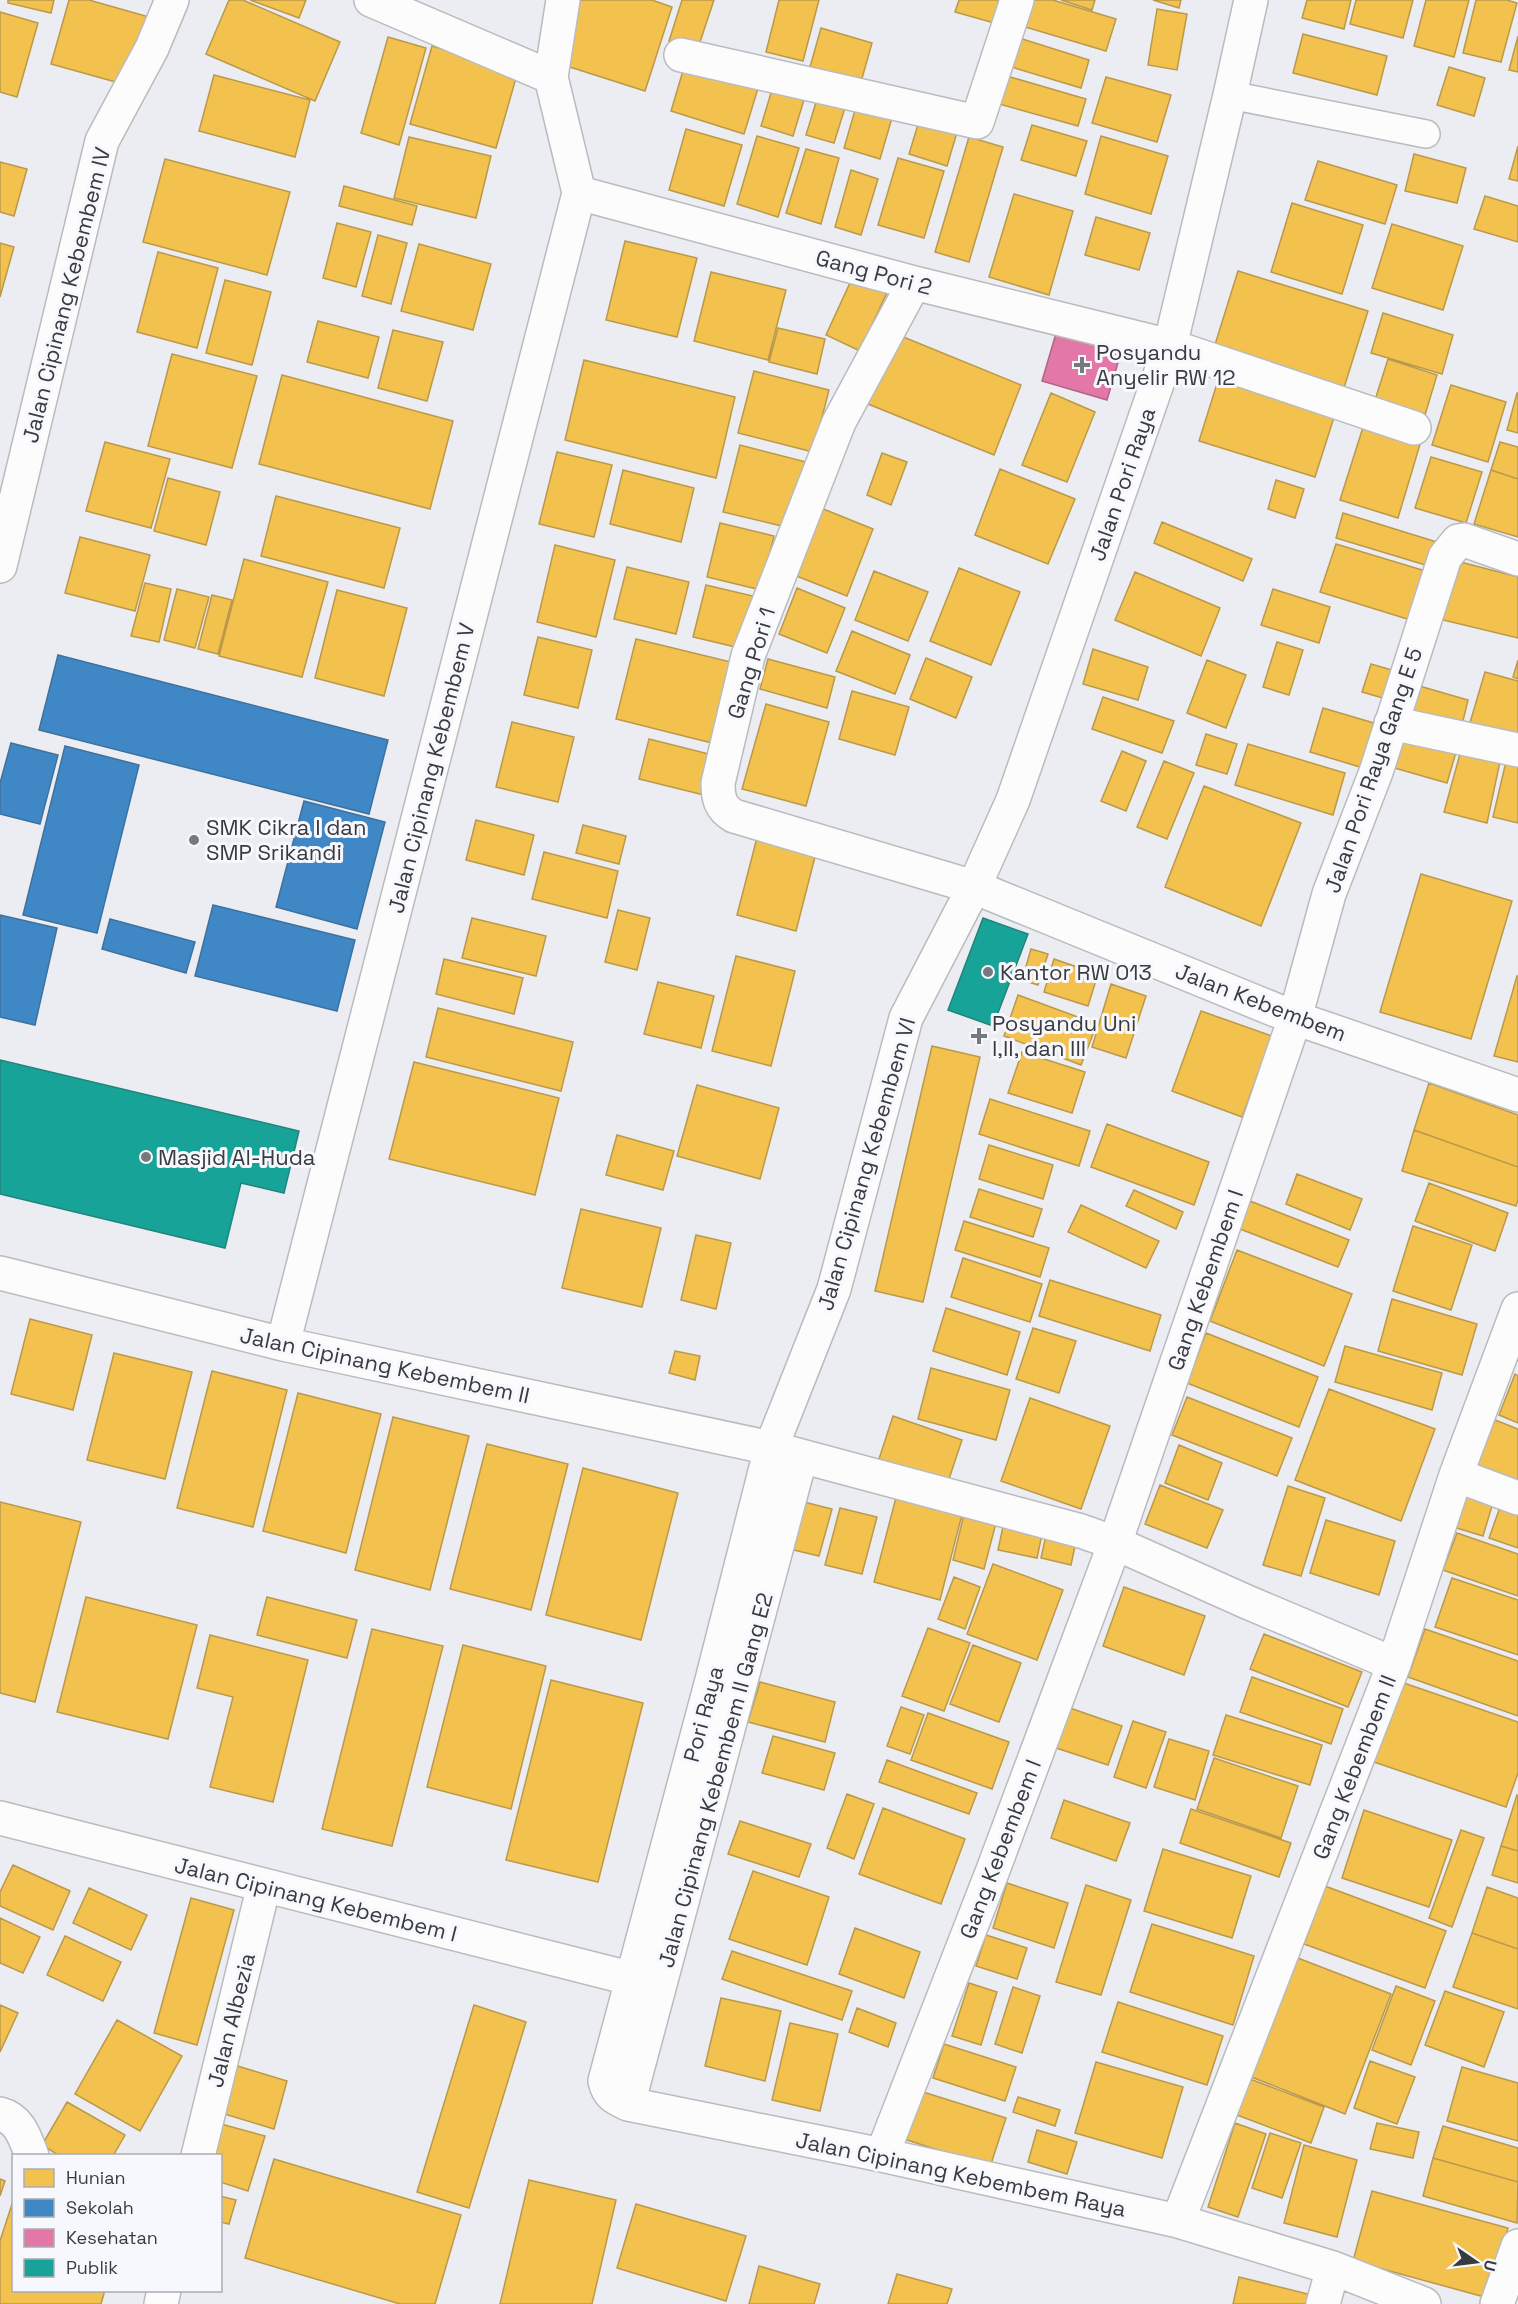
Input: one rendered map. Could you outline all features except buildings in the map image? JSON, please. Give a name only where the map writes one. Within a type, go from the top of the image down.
[{"type":"street","name":"Jalan Cipinang Kebembem IV","points":[[0,566],[102,141],[152,48],[172,0]]},
{"type":"street","points":[[371,0],[550,77]]},
{"type":"street","points":[[562,0],[550,77],[579,193]]},
{"type":"street","points":[[681,55],[977,122],[1017,0]]},
{"type":"street","name":"Jalan Pori Raya","points":[[974,886],[1013,800],[1170,346],[1251,0]]},
{"type":"street","name":"Gang Pori 2","points":[[579,193],[914,283],[1170,346],[1414,428]]},
{"type":"street","name":"Jalan Cipinang Kebembem V","points":[[283,1344],[579,193]]},
{"type":"street","name":"Gang Pori 1","points":[[914,283],[839,422],[748,656],[718,783],[718,798],[724,810],[734,816],[974,886]]},
{"type":"street","name":"Jalan Pori Raya Gang E 5","points":[[1294,1017],[1329,894],[1376,772],[1444,556],[1458,541],[1472,541],[1518,559]]},
{"type":"street","points":[[1391,723],[1518,750]]},
{"type":"street","name":"Jalan Kebembem","points":[[974,886],[1294,1017],[1518,1095]]},
{"type":"street","name":"Jalan Cipinang Kebembem VI","points":[[786,1452],[834,1289],[906,1018],[974,886]]},
{"type":"street","name":"Gang Kebembem I","points":[[882,2155],[1115,1543],[1294,1017]]},
{"type":"street","name":"Jalan Cipinang Kebembem II","points":[[0,1273],[283,1344],[786,1452],[1081,1531],[1115,1543]]},
{"type":"street","name":"Gang Kebembem II","points":[[1178,2221],[1394,1664],[1456,1475],[1518,1309]]},
{"type":"street","name":"Pori Raya","points":[[633,1979],[709,1692],[786,1452]]},
{"type":"street","name":"Jalan Cipinang Kebembem II Gang E2","points":[[628,2104],[786,1452]]},
{"type":"street","points":[[1456,1475],[1518,1498]]},
{"type":"street","points":[[1115,1543],[1394,1664]]},
{"type":"street","name":"Jalan Cipinang Kebembem I","points":[[0,1818],[633,1979]]},
{"type":"street","name":"Jalan Albezia","points":[[198,2154],[264,1885]]},
{"type":"street","name":"Jalan Cipinang Kebembem Raya","points":[[633,1979],[605,2081],[607,2091],[628,2104],[882,2155],[1178,2221],[1333,2268],[1424,2304]]},
{"type":"street","points":[[0,2114],[10,2116],[23,2132],[31,2154]]},
{"type":"street","points":[[1497,2304],[1518,2246]]},
{"type":"street","points":[[1323,2304],[1333,2268]]},
{"type":"lane","points":[[1230,95],[1426,134]]},
{"type":"place","name":"Posyandu Anyelir RW 12","points":[[1082,365]]},
{"type":"place","name":"SMK Cikra I dan SMP Srikandi","points":[[194,840]]},
{"type":"place","name":"Kantor RW 013","points":[[988,972]]},
{"type":"place","name":"Posyandu Uni I,II, dan III","points":[[979,1036]]},
{"type":"place","name":"Masjid Al-Huda","points":[[146,1157]]}]
